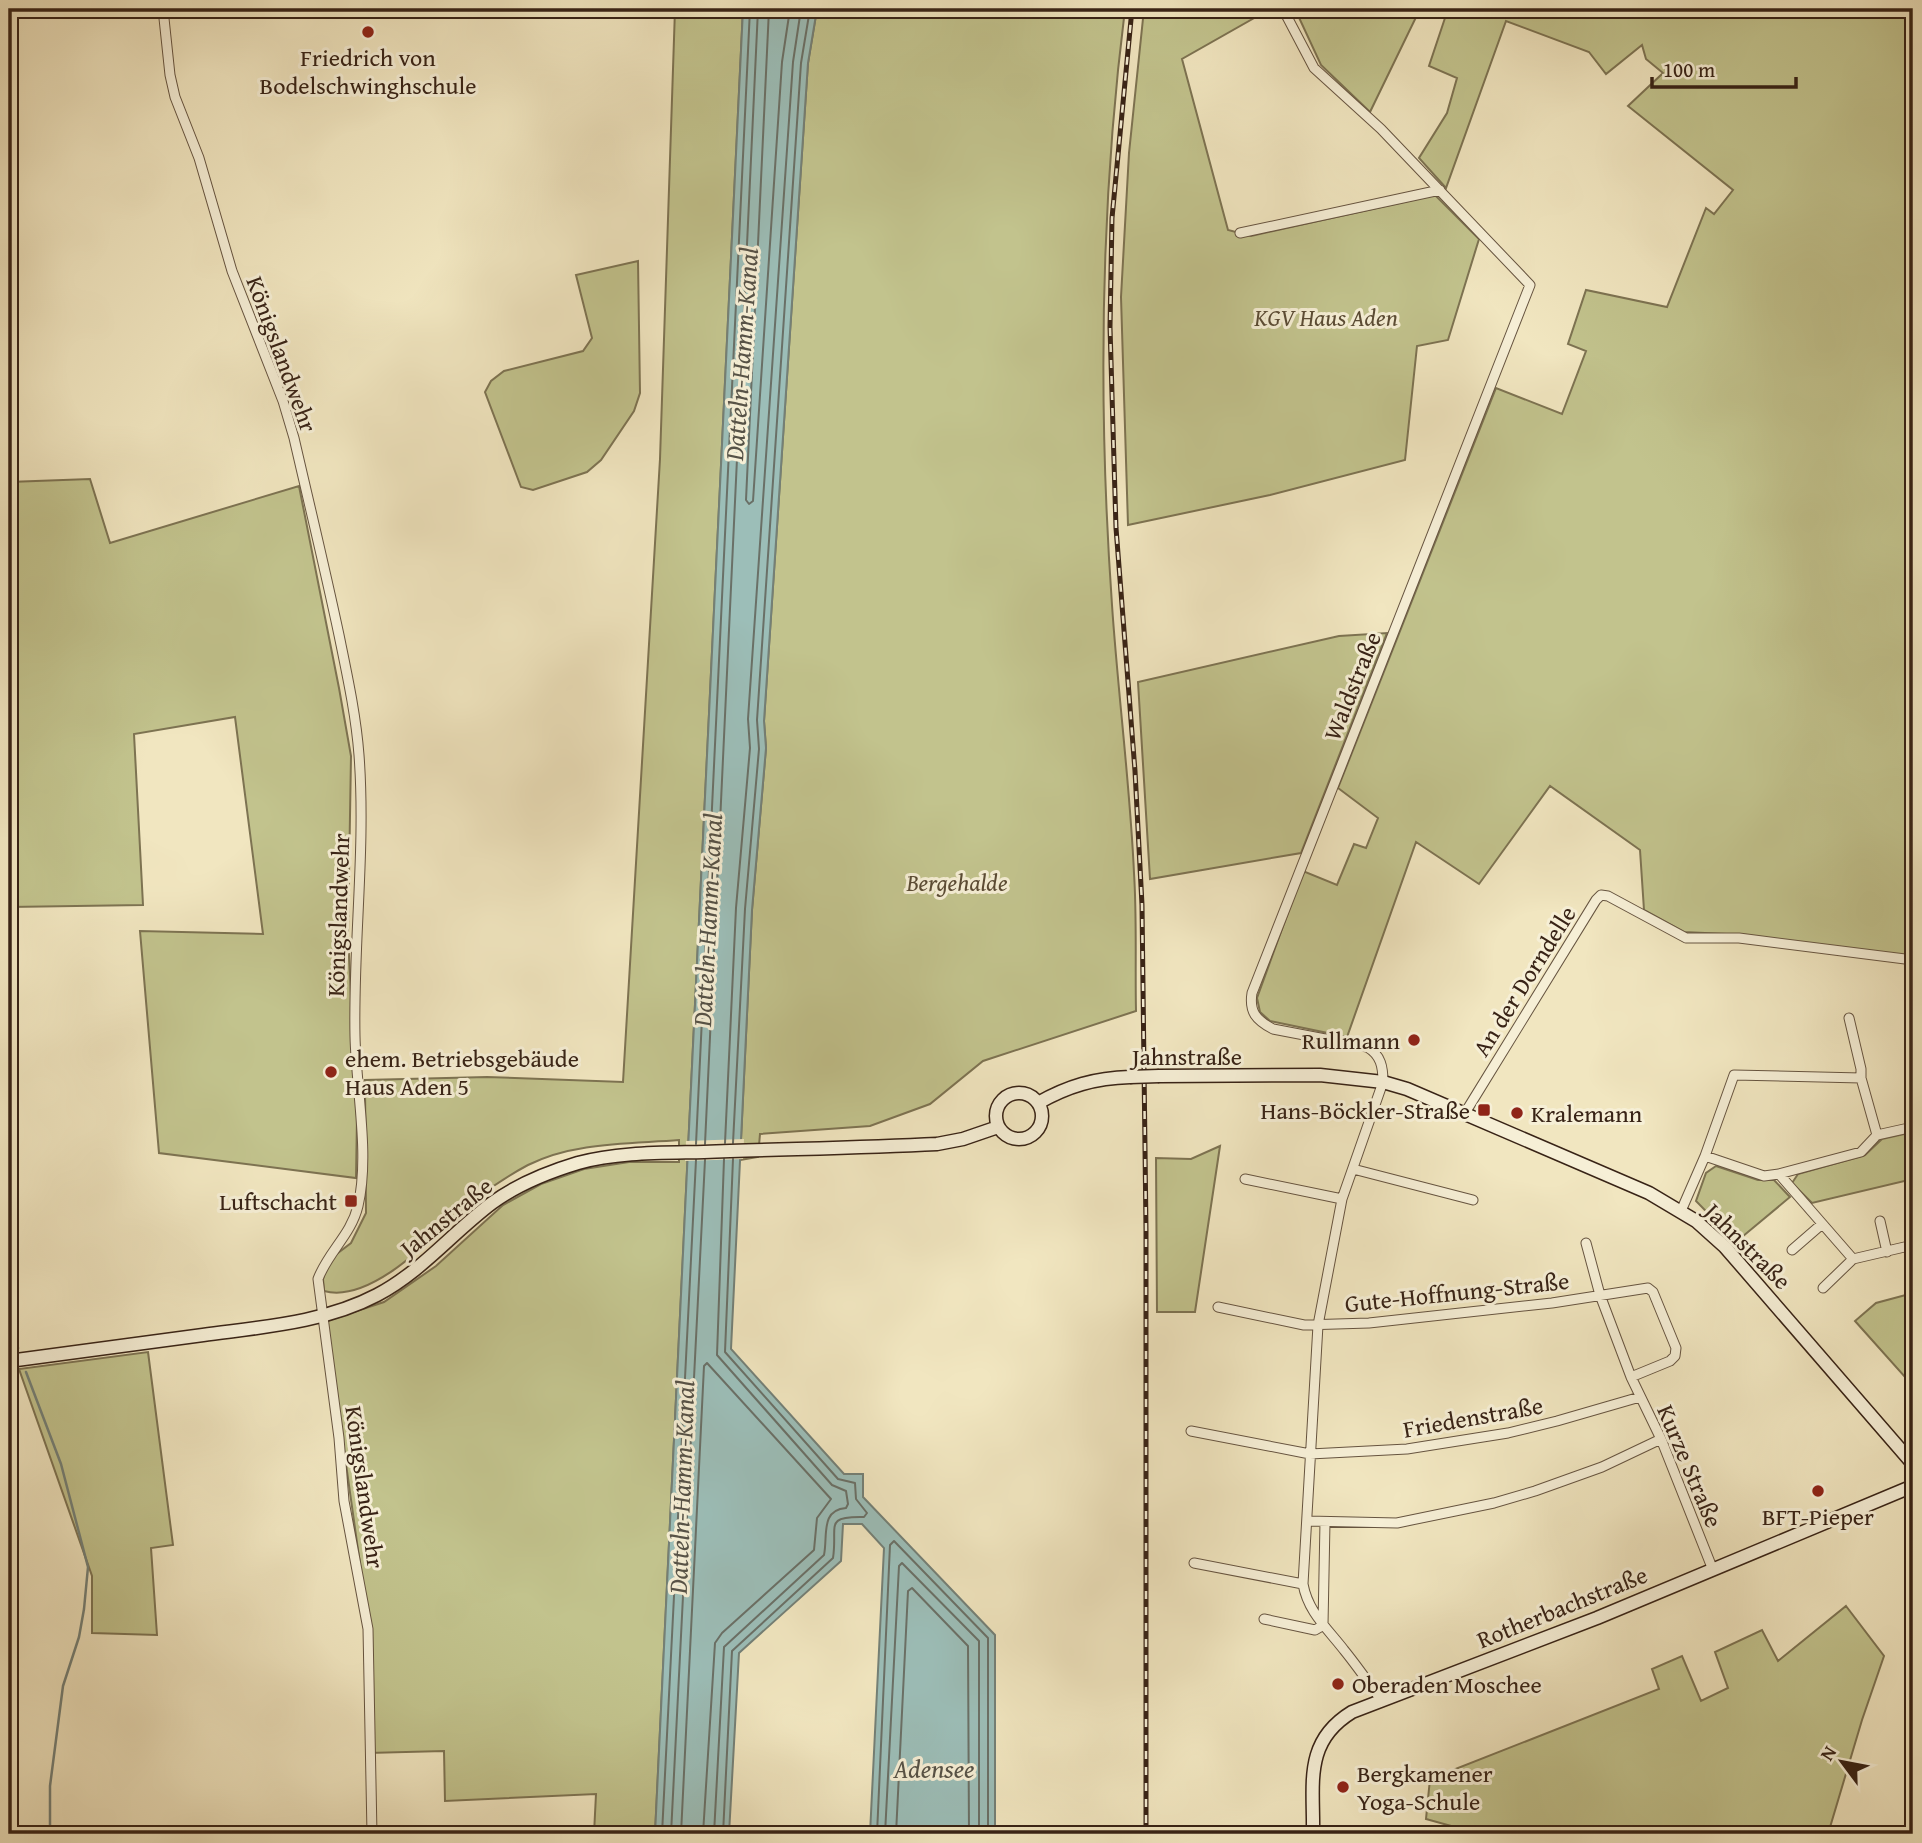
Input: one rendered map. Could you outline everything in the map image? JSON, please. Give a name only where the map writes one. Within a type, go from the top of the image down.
[{"type":"main road","name":"Jahnstraße","points":[[1038,1103],[1082,1082],[1105,1077],[1320,1075],[1383,1082],[1407,1089],[1649,1193],[1710,1231],[1913,1464]]},
{"type":"main road","points":[[1009,1095],[1028,1095],[1038,1103],[1041,1122],[1028,1137],[1021,1139],[1008,1136],[999,1127],[996,1112],[1003,1099],[1009,1095]]},
{"type":"main road","name":"Jahnstraße","points":[[9,1361],[274,1325],[321,1316],[359,1303],[397,1283],[494,1202],[534,1179],[592,1160],[677,1153],[937,1144],[999,1127]]},
{"type":"main road","points":[[1913,1472],[1913,1485]]},
{"type":"main road","name":"Rotherbachstraße","points":[[1313,1834],[1313,1765],[1320,1744],[1341,1719],[1381,1700],[1597,1618],[1913,1485]]},
{"type":"street","name":"Königslandwehr","points":[[163,9],[175,97],[199,158],[232,271],[283,401],[294,438],[350,687],[359,755],[360,841],[355,1038],[362,1175],[354,1217],[344,1237],[327,1257],[318,1279],[345,1501],[368,1629],[372,1834]]},
{"type":"street","points":[[1284,11],[1314,68],[1381,129],[1440,190]]},
{"type":"street","points":[[1240,233],[1440,190]]},
{"type":"street","name":"Waldstraße","points":[[1383,1082],[1382,1065],[1377,1055],[1367,1047],[1273,1029],[1261,1023],[1252,1013],[1250,1005],[1252,993],[1530,285],[1440,190]]},
{"type":"street","name":"An der Dorndelle","points":[[1465,1113],[1601,895],[1608,896],[1686,937],[1739,938],[1913,960]]},
{"type":"street","points":[[1849,1018],[1861,1079],[1877,1135]]},
{"type":"street","points":[[1681,1211],[1705,1156],[1734,1075],[1861,1079]]},
{"type":"street","points":[[1381,1700],[1344,1649],[1322,1626],[1306,1596],[1303,1584],[1318,1325],[1342,1199],[1383,1082]]},
{"type":"street","points":[[1705,1156],[1764,1176],[1779,1174],[1861,1153],[1877,1135],[1913,1127]]},
{"type":"street","points":[[1353,1169],[1473,1200]]},
{"type":"street","points":[[1779,1174],[1853,1259]]},
{"type":"street","points":[[1245,1179],[1342,1199]]},
{"type":"street","points":[[1880,1221],[1887,1252]]},
{"type":"street","points":[[1792,1250],[1822,1224]]},
{"type":"street","name":"Kurze Straße","points":[[1586,1244],[1600,1295],[1631,1377],[1661,1439],[1713,1570]]},
{"type":"street","points":[[1823,1288],[1853,1259],[1913,1245]]},
{"type":"street","points":[[1600,1295],[1648,1288],[1653,1292],[1676,1348],[1675,1356],[1670,1361],[1631,1377]]},
{"type":"street","name":"Gute-Hoffnung-Straße","points":[[1318,1325],[1416,1320],[1600,1295]]},
{"type":"street","points":[[1218,1307],[1304,1325],[1318,1325]]},
{"type":"street","name":"Friedenstraße","points":[[1310,1454],[1407,1450],[1457,1443],[1557,1421],[1640,1396]]},
{"type":"street","points":[[1191,1432],[1310,1454]]},
{"type":"street","points":[[1308,1521],[1397,1523],[1494,1503],[1602,1467],[1661,1439]]},
{"type":"street","points":[[1322,1626],[1325,1522]]},
{"type":"street","points":[[1194,1563],[1303,1584]]},
{"type":"street","points":[[1264,1619],[1315,1630],[1322,1626]]},
{"type":"green space","points":[[675,9],[743,9],[655,1834],[594,1834],[596,1794],[445,1801],[444,1751],[368,1753],[367,1663],[360,1564],[326,1321],[384,1302],[436,1266],[503,1205],[541,1184],[584,1169],[629,1162],[679,1162],[679,1140],[602,1145],[545,1157],[515,1172],[478,1197],[427,1244],[386,1275],[365,1286],[344,1292],[324,1291],[323,1279],[334,1256],[351,1243],[366,1213],[365,1080],[487,1077],[623,1082],[660,459]]},
{"type":"green space","name":"Bergehalde","points":[[817,9],[1125,9],[1110,158],[1103,381],[1112,605],[1135,890],[1136,1011],[983,1061],[930,1104],[870,1126],[760,1134],[758,1157],[740,1160],[752,910],[766,748],[764,721],[808,63]]},
{"type":"green space","name":"KGV Haus Aden","points":[[1144,9],[1270,9],[1182,59],[1228,230],[1251,236],[1435,195],[1479,239],[1448,340],[1417,346],[1405,460],[1270,495],[1128,525],[1121,297],[1129,153]]},
{"type":"green space","points":[[1295,9],[1420,9],[1370,112],[1321,65]]},
{"type":"green space","points":[[1428,9],[1913,9],[1913,960],[1747,935],[1684,932],[1644,910],[1640,850],[1550,786],[1479,884],[1416,842],[1347,1037],[1270,1021],[1260,1012],[1257,998],[1303,871],[1337,885],[1354,844],[1366,848],[1378,818],[1338,788],[1496,388],[1562,414],[1586,351],[1568,344],[1586,290],[1667,307],[1706,208],[1714,214],[1733,190],[1628,106],[1663,73],[1646,59],[1642,45],[1606,74],[1589,52],[1506,21],[1446,188],[1419,158],[1447,113],[1457,78],[1429,66],[1446,15]]},
{"type":"green space","points":[[638,261],[640,393],[634,411],[601,460],[587,472],[533,490],[521,487],[485,392],[491,381],[504,371],[583,351],[592,338],[576,275]]},
{"type":"green space","points":[[90,479],[110,543],[299,486],[351,756],[348,935],[357,1117],[356,1178],[159,1153],[140,931],[263,934],[235,717],[134,734],[143,905],[9,907],[9,482]]},
{"type":"green space","points":[[1387,633],[1301,853],[1150,879],[1138,682],[1339,636]]},
{"type":"green space","points":[[1913,1132],[1913,1179],[1812,1203],[1792,1183],[1798,1174],[1865,1155],[1882,1139]]},
{"type":"green space","points":[[1220,1146],[1195,1312],[1157,1312],[1156,1158],[1191,1159]]},
{"type":"green space","points":[[1716,1166],[1758,1180],[1774,1180],[1790,1197],[1736,1242],[1696,1201],[1706,1173]]},
{"type":"green space","points":[[1913,1293],[1913,1386],[1855,1321],[1876,1303]]},
{"type":"green space","points":[[148,1352],[173,1545],[151,1548],[157,1635],[92,1633],[92,1576],[19,1369]]},
{"type":"green space","points":[[1846,1606],[1884,1656],[1828,1834],[1480,1834],[1426,1819],[1430,1779],[1659,1689],[1652,1669],[1682,1656],[1701,1701],[1728,1688],[1715,1652],[1762,1630],[1778,1661]]},
{"type":"water","points":[[743,9],[817,9],[808,63],[764,721],[766,748],[752,910],[731,1349],[844,1474],[863,1474],[863,1497],[995,1635],[995,1834],[870,1834],[884,1548],[862,1524],[843,1524],[841,1561],[739,1653],[729,1834],[655,1834]]},
{"type":"pier","points":[[744,1139],[743,1159],[685,1161],[686,1141]]},
{"type":"waterway","points":[[9,1313],[18,1348]]},
{"type":"waterway","points":[[26,1372],[61,1464],[88,1567],[79,1637],[63,1686],[50,1786],[50,1834]]},
{"type":"railway","points":[[1132,9],[1112,218],[1110,327],[1116,528],[1135,771],[1142,905],[1146,1229],[1146,1834]]},
{"type":"place","name":"Friedrich von Bodelschwinghschule","points":[[368,32]]},
{"type":"place","name":"Rullmann","points":[[1414,1040]]},
{"type":"place","name":"ehem. Betriebsgebäude Haus Aden 5","points":[[331,1072]]},
{"type":"place","name":"Hans-Böckler-Straße","points":[[1484,1110]]},
{"type":"place","name":"Kralemann","points":[[1517,1113]]},
{"type":"place","name":"Luftschacht","points":[[351,1201]]},
{"type":"place","name":"BFT-Pieper","points":[[1818,1491]]},
{"type":"place","name":"Oberaden Moschee","points":[[1338,1684]]},
{"type":"place","name":"Bergkamener Yoga-Schule","points":[[1343,1787]]},
{"type":"water label","name":"Datteln-Hamm-Kanal","points":[[741,354]]},
{"type":"water label","name":"Datteln-Hamm-Kanal","points":[[707,920]]},
{"type":"water label","name":"Datteln-Hamm-Kanal","points":[[681,1487]]},
{"type":"water label","name":"Adensee","points":[[934,1768]]}]
